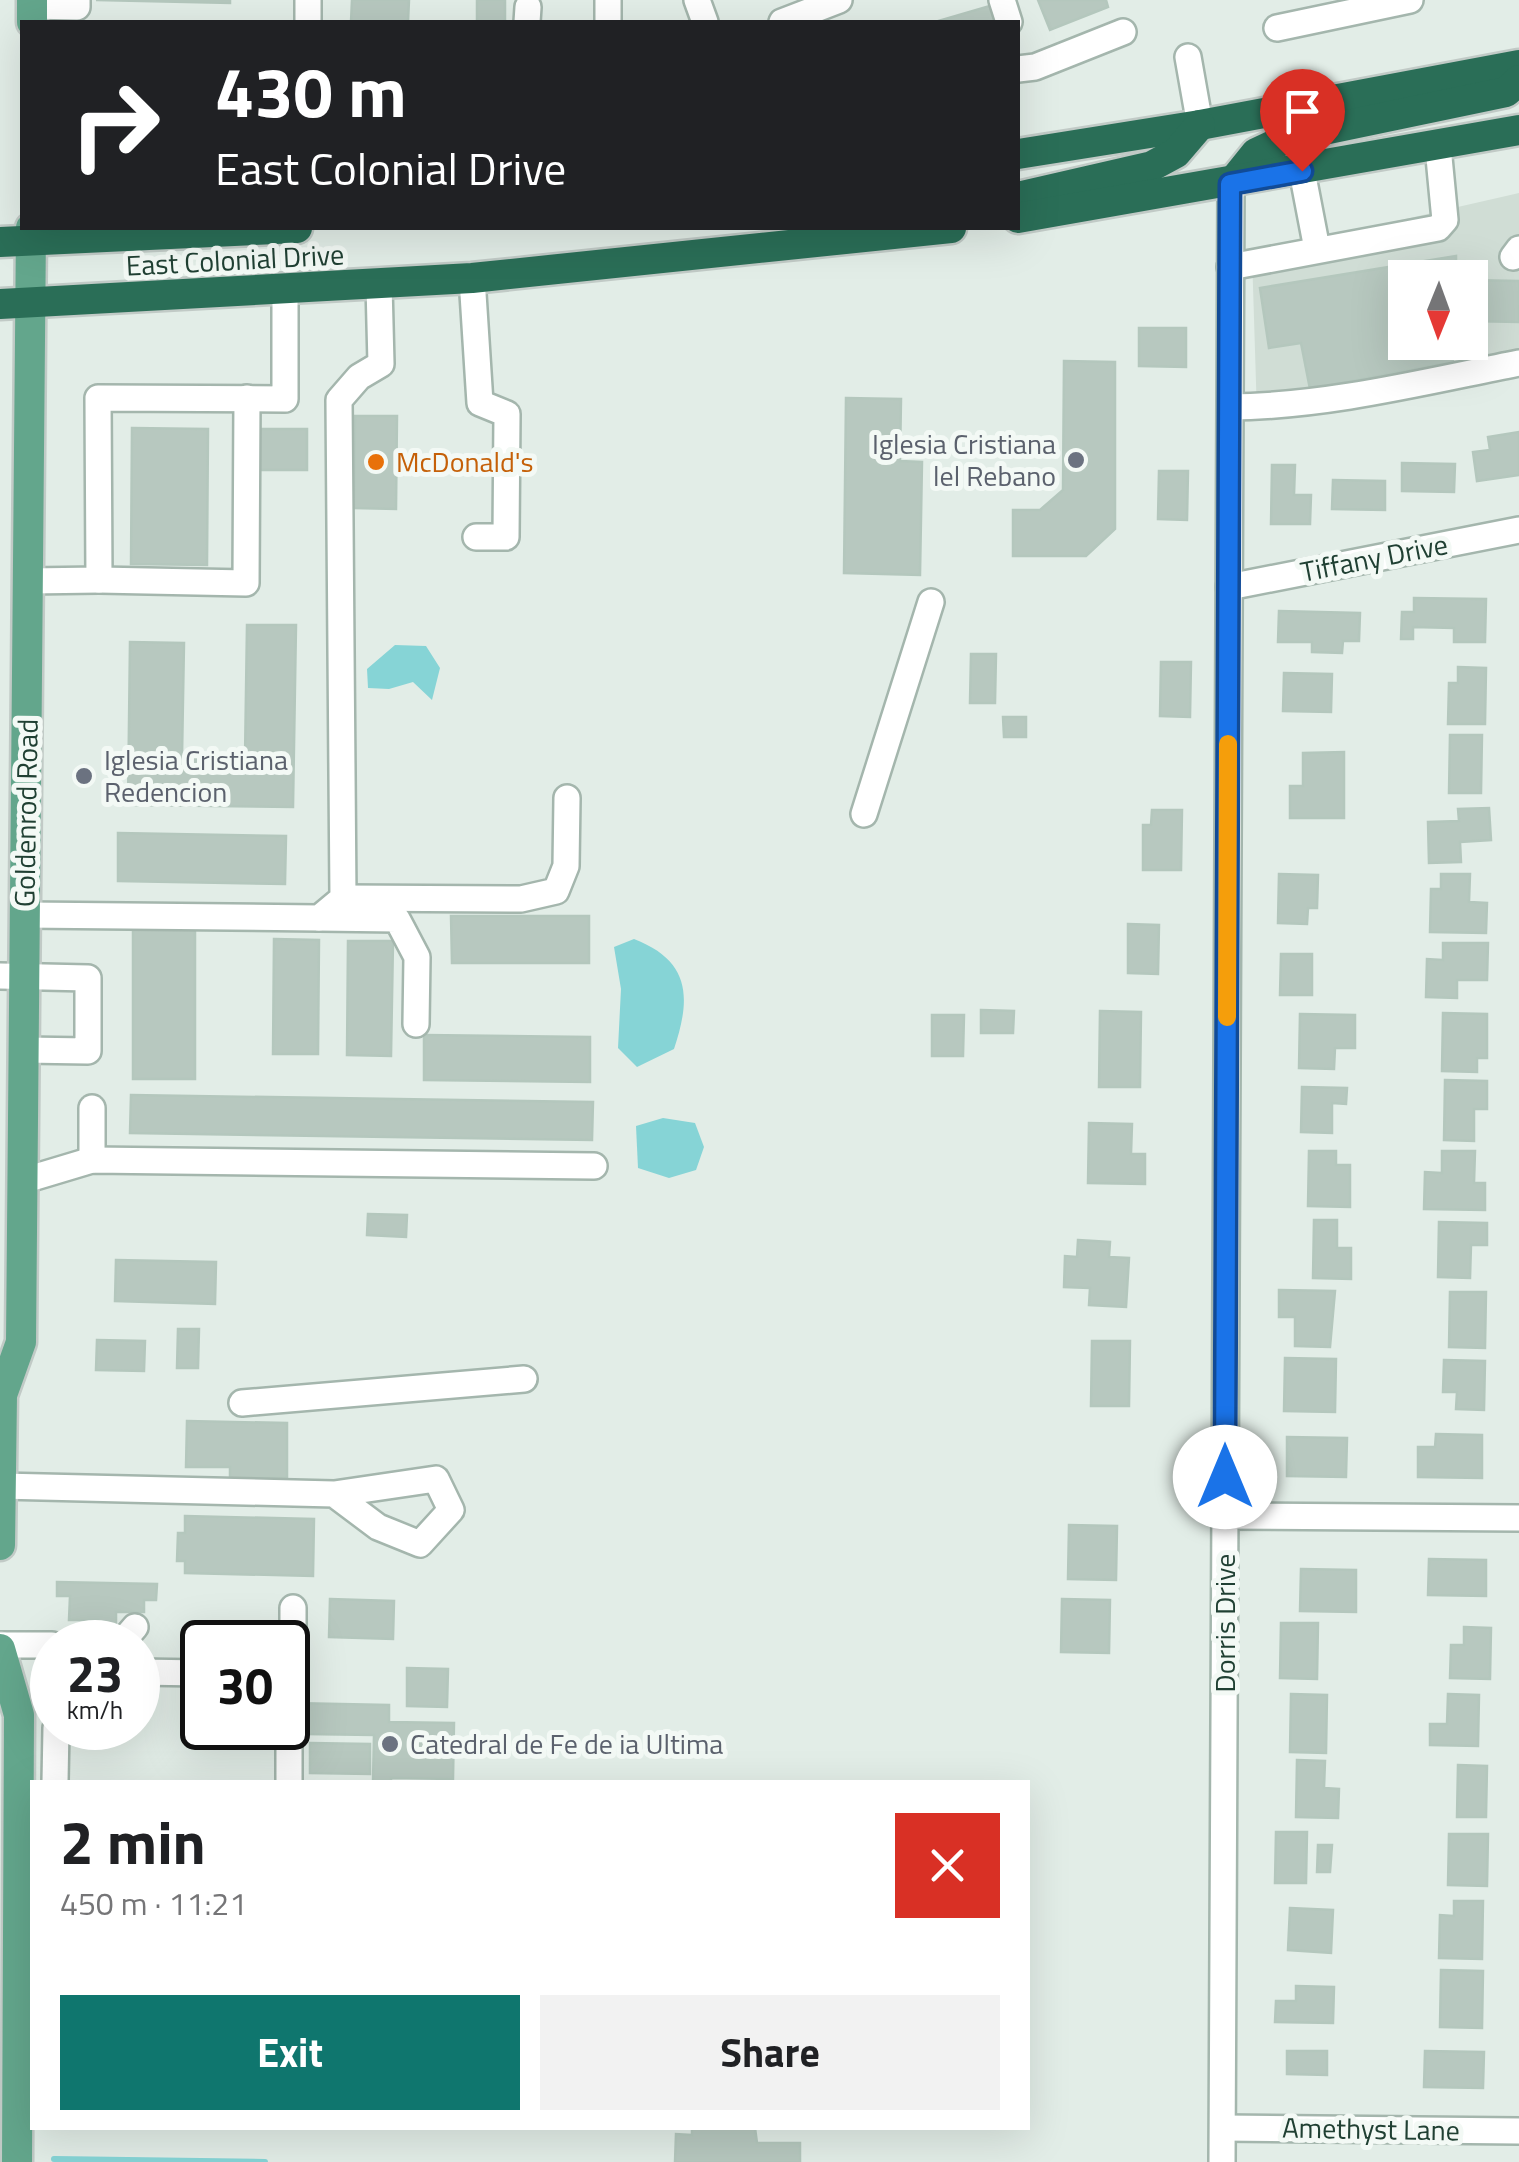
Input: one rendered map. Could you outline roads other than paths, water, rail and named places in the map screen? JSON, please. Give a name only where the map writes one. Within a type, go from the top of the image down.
[{"type":"highway","points":[[1020,154],[1200,125],[1519,65]]},
{"type":"highway","points":[[1230,184],[1256,153],[1290,137],[1506,92],[1519,80]]},
{"type":"highway","points":[[1020,198],[1152,166],[1176,153],[1200,125]]},
{"type":"highway","points":[[1020,218],[1519,132]]},
{"type":"highway","name":"East Colonial Drive","points":[[0,242],[31,234],[224,230]]},
{"type":"highway","name":"East Colonial Drive","points":[[0,304],[472,278],[932,230]]},
{"type":"main road","name":"Goldenrod Road","points":[[0,1546],[1,1393],[21,1342],[24,1050],[12,976],[25,916],[31,234]]},
{"type":"main road","points":[[0,1647],[19,1715],[25,1928],[17,2162]]},
{"type":"street","points":[[32,10],[77,7],[77,0]]},
{"type":"street","points":[[787,20],[839,0]]},
{"type":"street","points":[[1277,28],[1350,6],[1410,0]]},
{"type":"street","points":[[1020,61],[1123,32]]},
{"type":"street","points":[[1188,57],[1200,125]]},
{"type":"street","points":[[1230,267],[1438,228],[1445,220],[1438,146]]},
{"type":"street","points":[[1302,171],[1317,250]]},
{"type":"street","name":"Dorris Drive","points":[[1222,2162],[1230,184]]},
{"type":"street","points":[[472,278],[480,403],[506,414],[506,537],[476,537]]},
{"type":"street","points":[[343,898],[339,400],[360,377],[381,364],[379,285]]},
{"type":"street","points":[[98,580],[98,398],[286,399],[285,291]]},
{"type":"street","points":[[1230,407],[1280,407],[1519,363]]},
{"type":"street","points":[[29,581],[246,583],[246,398]]},
{"type":"street","name":"Tiffany Drive","points":[[1229,587],[1519,530]]},
{"type":"street","points":[[864,814],[931,602]]},
{"type":"street","points":[[320,918],[343,898],[521,899],[556,891],[566,866],[567,798]]},
{"type":"street","points":[[25,916],[397,919],[417,957],[416,1024]]},
{"type":"street","points":[[12,976],[88,978],[88,1051],[24,1050]]},
{"type":"street","points":[[92,1108],[92,1160]]},
{"type":"street","points":[[22,1181],[92,1160],[594,1166]]},
{"type":"street","points":[[242,1403],[524,1379]]},
{"type":"street","points":[[1,1486],[334,1494]]},
{"type":"street","points":[[1225,1516],[1519,1518]]},
{"type":"street","points":[[293,1608],[293,1620]]},
{"type":"street","points":[[0,1647],[30,1646]]},
{"type":"street","points":[[55,1780],[56,1750]]},
{"type":"street","points":[[288,1780],[289,1750]]},
{"type":"street","name":"Amethyst Lane","points":[[1222,2128],[1519,2131]]},
{"type":"water","points":[[395,645],[426,646],[440,668],[432,700],[413,682],[389,689],[368,688],[367,669]]},
{"type":"water","points":[[634,939],[667,958],[682,983],[684,998],[674,1049],[637,1067],[618,1048],[621,989],[614,947]]},
{"type":"water","points":[[663,1118],[695,1123],[704,1147],[696,1170],[669,1178],[638,1168],[636,1126]]},
{"type":"waterway","points":[[54,2159],[265,2162]]},
{"type":"place","name":"Iglesia Cristiana lel Rebano","points":[[1076,460]]},
{"type":"place","name":"McDonald's","points":[[376,462]]},
{"type":"place","name":"Iglesia Cristiana Redencion","points":[[84,776]]},
{"type":"place","name":"Catedral de Fe de ia Ultima","points":[[390,1744]]}]
